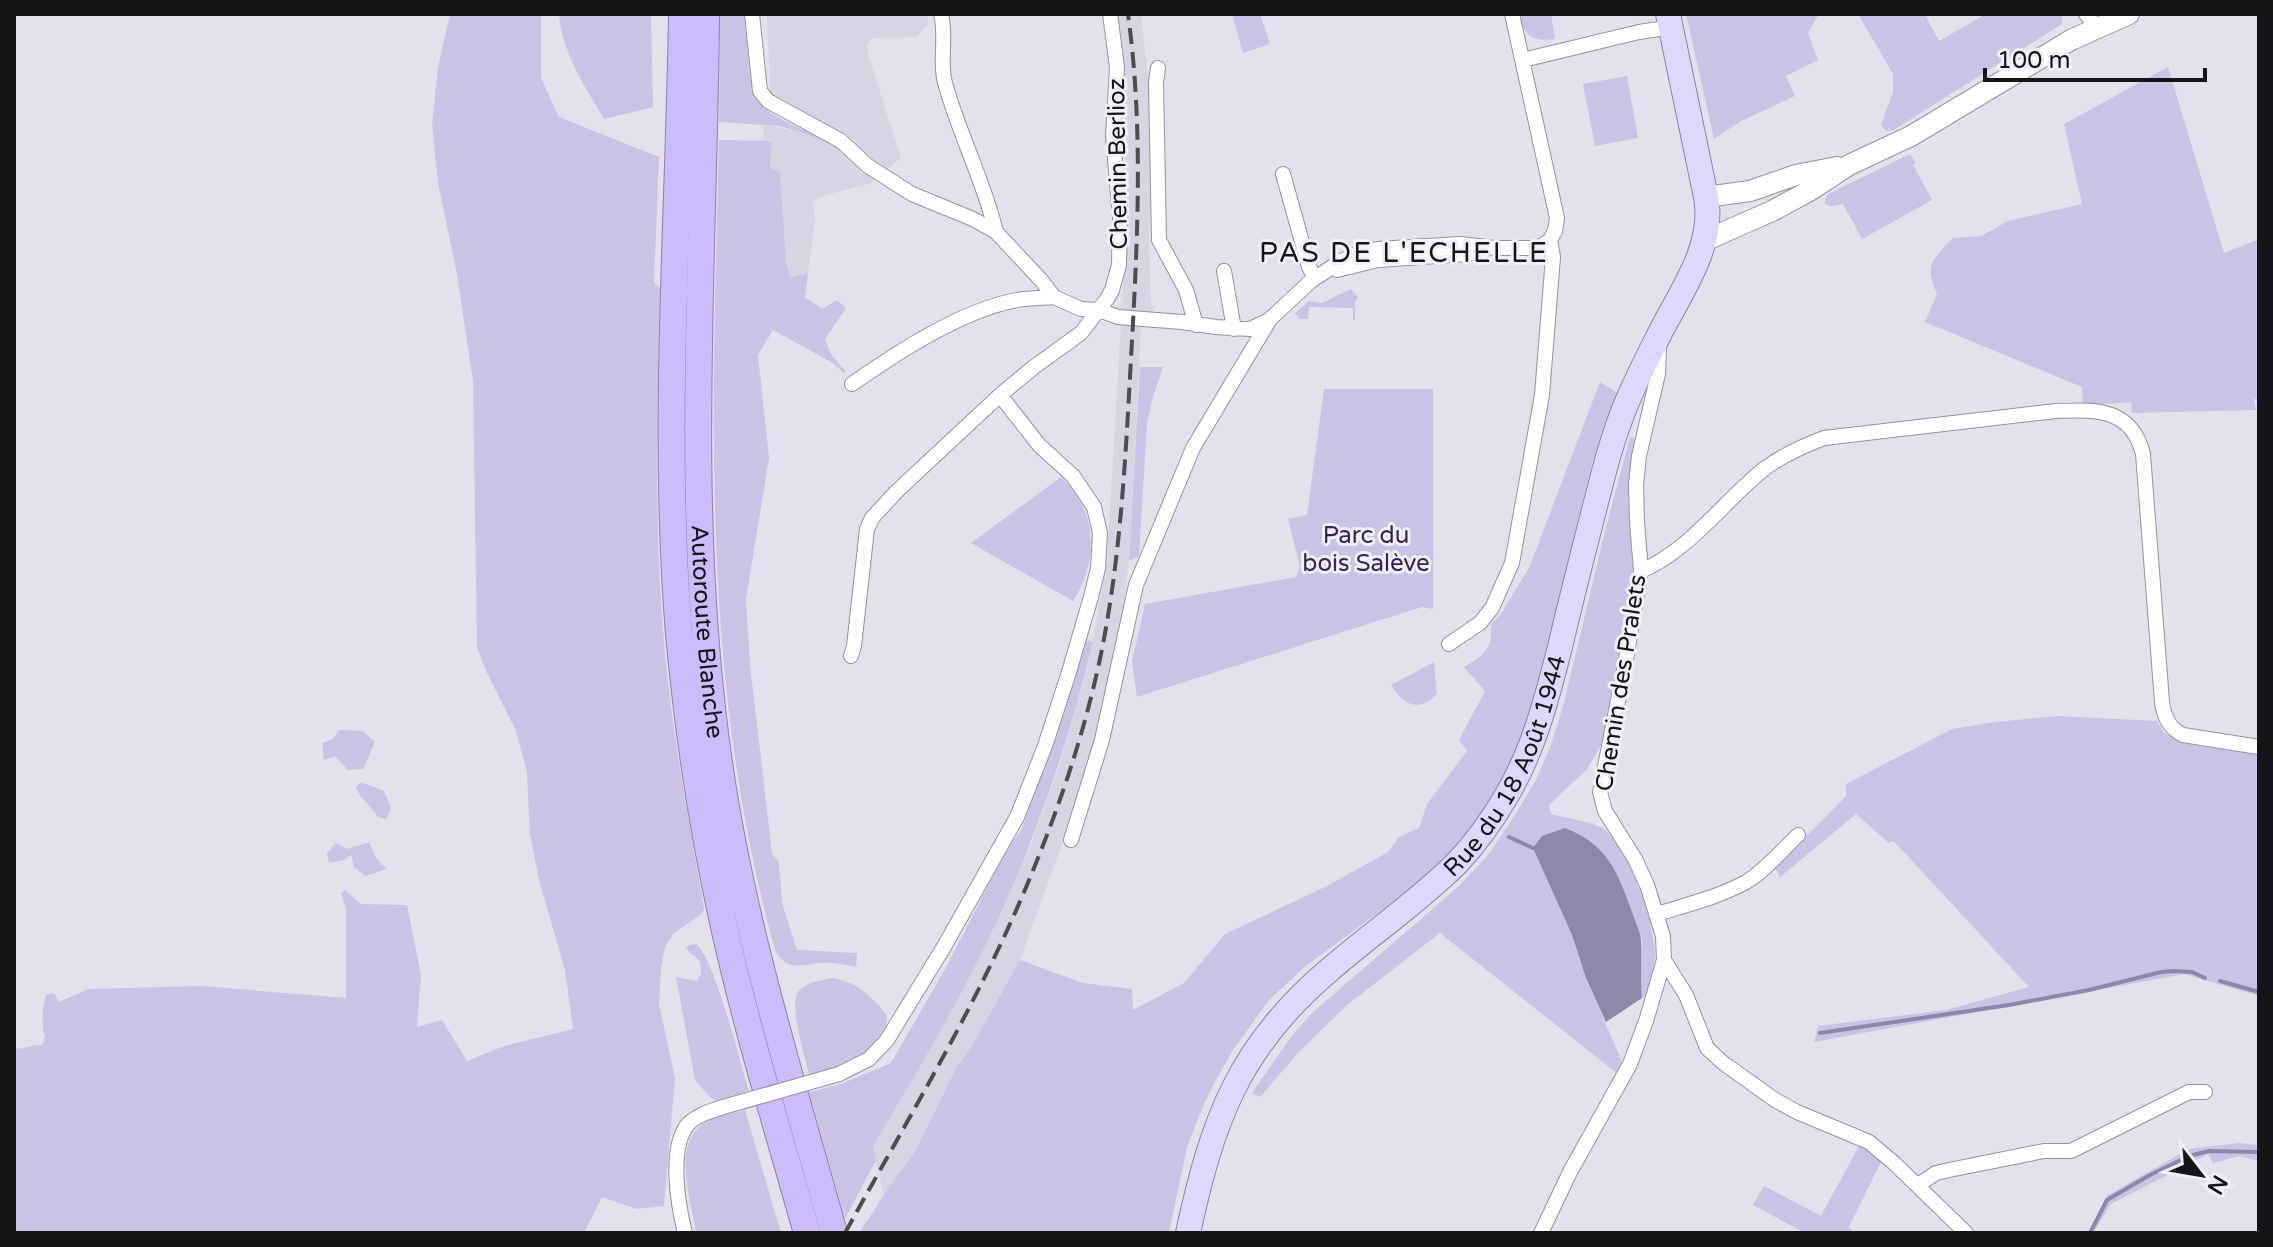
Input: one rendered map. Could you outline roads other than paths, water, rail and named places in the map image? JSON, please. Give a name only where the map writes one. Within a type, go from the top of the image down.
[{"type":"highway","name":"Autoroute Blanche","points":[[682,14],[673,463],[675,562],[686,702],[705,831],[724,925],[807,1233]]},
{"type":"highway","name":"Autoroute Blanche","points":[[706,14],[698,478],[700,558],[712,703],[719,763],[743,898],[834,1233]]},
{"type":"main road","points":[[1670,21],[1706,197],[1706,233],[1772,211],[1849,165],[1894,145],[2071,40],[2091,20],[2129,14]]},
{"type":"main road","points":[[1706,197],[1750,191],[1796,175],[1849,165]]},
{"type":"main road","name":"Rue du 18 Août 1944","points":[[1188,1233],[1215,1130],[1237,1081],[1260,1044],[1281,1017],[1326,973],[1458,862],[1485,828],[1516,779],[1533,741],[1547,697],[1613,438],[1635,384],[1695,266],[1706,233]]},
{"type":"street","points":[[752,14],[758,82],[763,96],[841,141],[868,166],[912,194],[996,232],[1054,297]]},
{"type":"street","points":[[941,14],[944,79],[963,140],[989,200],[996,232]]},
{"type":"street","name":"Chemin Berlioz","points":[[851,656],[867,529],[872,518],[1000,395],[1081,333],[1107,299],[1116,280],[1120,246],[1113,136],[1117,67],[1110,14]]},
{"type":"street","points":[[852,384],[896,353],[974,314],[1016,300],[1054,297],[1081,309],[1099,310],[1118,317],[1250,329],[1269,320],[1341,261],[1371,250],[1460,244],[1495,248],[1534,248],[1543,245],[1555,231],[1557,218],[1512,14]]},
{"type":"street","points":[[1523,60],[1639,32],[1670,21]]},
{"type":"street","points":[[1158,68],[1159,240],[1186,290],[1196,325]]},
{"type":"street","points":[[1283,174],[1309,267],[1321,275]]},
{"type":"street","points":[[1449,644],[1488,614],[1498,599],[1512,563],[1542,395],[1553,257],[1550,240]]},
{"type":"street","points":[[1224,271],[1234,329]]},
{"type":"street","points":[[1071,840],[1102,740],[1136,585],[1193,448],[1269,320]]},
{"type":"street","name":"Chemin des Pralets","points":[[1541,1233],[1575,1162],[1625,1076],[1664,960],[1663,936],[1641,871],[1605,811],[1600,792],[1641,571],[1636,484],[1639,456],[1658,374],[1660,333]]},
{"type":"street","points":[[685,1233],[679,1204],[677,1156],[684,1130],[702,1114],[839,1074],[862,1063],[887,1040],[1017,817],[1050,731],[1091,597],[1098,568],[1100,533],[1094,507],[1073,476],[1039,445],[1000,395]]},
{"type":"street","points":[[1641,571],[1675,551],[1766,468],[1798,448],[1824,438],[2056,411],[2106,412],[2128,426],[2142,449],[2162,702],[2167,722],[2177,732],[2188,736],[2259,747]]},
{"type":"street","points":[[1657,914],[1745,882],[1798,835]]},
{"type":"street","points":[[1664,960],[1686,995],[1707,1048],[1722,1062],[1797,1112],[1869,1142],[1966,1233]]},
{"type":"street","points":[[1918,1185],[1936,1173],[1949,1170],[2044,1151],[2071,1151],[2189,1092],[2205,1092]]},
{"type":"waterway","points":[[1509,837],[1533,848]]},
{"type":"waterway","points":[[1820,1033],[2009,1005],[2161,972],[2192,972],[2205,978]]},
{"type":"waterway","points":[[2220,981],[2259,992]]},
{"type":"waterway","points":[[2090,1233],[2107,1200],[2189,1156],[2209,1151],[2259,1152]]},
{"type":"railway","points":[[845,1233],[945,1053],[1014,915],[1064,789],[1095,681],[1108,615],[1118,537],[1134,300],[1137,137],[1128,14]]},
{"type":"district","name":"PAS DE L'ECHELLE","points":[[1404,253]]},
{"type":"park label","name":"Parc du bois Salève","points":[[1366,549]]}]
